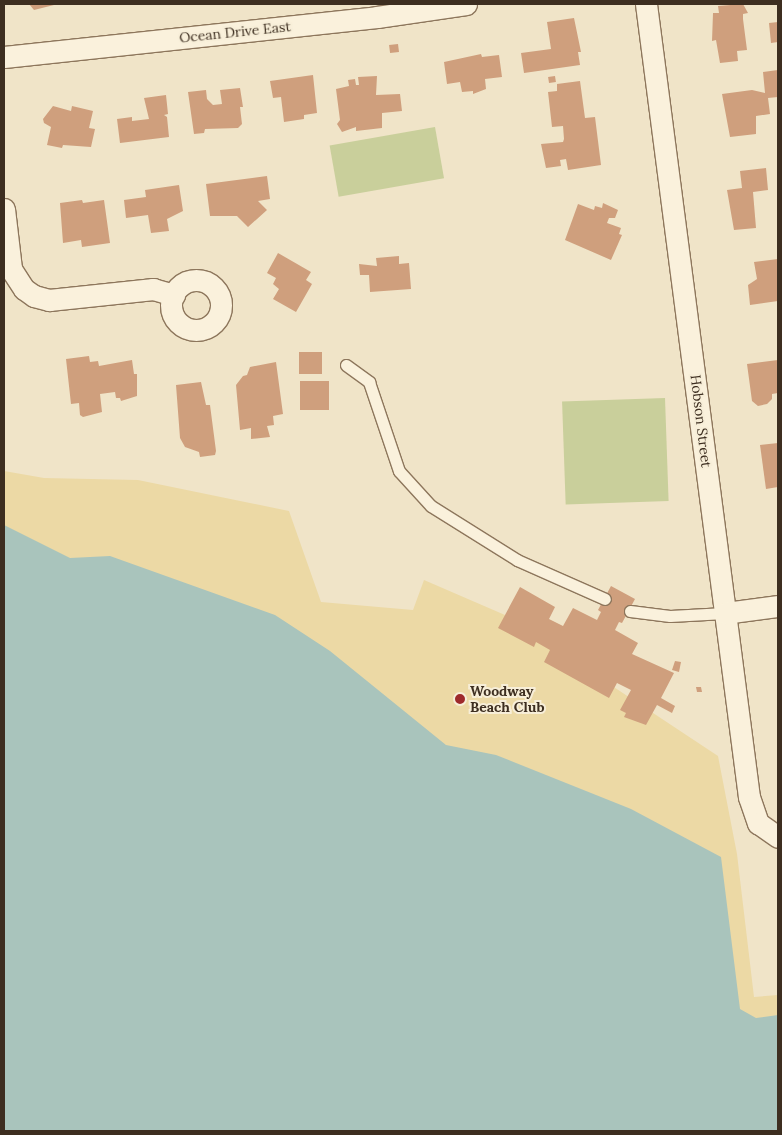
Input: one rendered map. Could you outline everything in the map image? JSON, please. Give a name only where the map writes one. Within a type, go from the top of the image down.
[{"type":"street","name":"Ocean Drive East","points":[[4,57],[377,17],[466,4]]},
{"type":"street","name":"Hobson Street","points":[[646,4],[749,797],[753,816],[773,834]]},
{"type":"street","points":[[4,209],[11,269],[24,289],[49,300],[153,289],[174,295]]},
{"type":"street","points":[[725,614],[778,606]]},
{"type":"lane","points":[[346,365],[369,382],[399,471],[431,506],[518,560],[605,599]]},
{"type":"lane","points":[[630,611],[670,616],[725,614]]},
{"type":"green space","points":[[435,127],[444,178],[339,197],[330,146]]},
{"type":"green space","points":[[665,398],[669,501],[566,505],[562,402]]},
{"type":"sand","name":"Woodway Beach Club","points":[[4,471],[44,478],[138,480],[289,511],[321,602],[413,610],[424,580],[505,615],[718,756],[737,854],[754,997],[778,995],[778,1074],[4,580]]},
{"type":"water","points":[[4,525],[70,558],[110,556],[275,615],[330,651],[446,745],[496,755],[631,809],[721,857],[740,1009],[756,1018],[778,1015],[778,1131],[4,1131]]},
{"type":"building","points":[[29,4],[54,4],[54,5],[34,10]]},
{"type":"building","points":[[743,4],[748,13],[743,14],[747,50],[737,51],[738,61],[720,63],[716,40],[712,41],[713,13],[719,13],[718,6]]},
{"type":"building","points":[[574,18],[581,52],[578,52],[580,65],[524,73],[521,53],[551,49],[547,22]]},
{"type":"building","points":[[778,22],[778,42],[771,43],[769,23]]},
{"type":"building","points":[[398,44],[399,52],[390,53],[389,45]]},
{"type":"building","points":[[481,54],[482,57],[499,55],[502,77],[485,79],[486,89],[473,94],[473,91],[462,92],[460,82],[447,84],[444,62]]},
{"type":"building","points":[[778,70],[778,97],[768,98],[770,114],[756,116],[756,134],[730,137],[722,94],[752,90],[765,93],[763,72]]},
{"type":"building","points":[[313,75],[317,113],[304,115],[304,119],[284,122],[281,97],[273,98],[270,81]]},
{"type":"building","points":[[377,76],[376,95],[400,94],[402,111],[382,113],[382,128],[356,131],[356,127],[342,132],[337,124],[340,120],[336,89],[349,86],[348,80],[355,79],[356,85],[359,85],[358,77]]},
{"type":"building","points":[[555,76],[556,82],[549,83],[548,77]]},
{"type":"building","points":[[580,81],[585,118],[595,117],[601,165],[568,170],[566,159],[560,160],[561,166],[546,168],[541,144],[563,142],[564,139],[563,126],[552,127],[548,92],[557,91],[557,84]]},
{"type":"building","points":[[240,88],[243,107],[240,107],[242,124],[238,128],[205,129],[204,133],[194,134],[188,92],[206,90],[207,99],[213,105],[222,104],[220,90]]},
{"type":"building","points":[[166,95],[168,114],[164,115],[167,117],[169,137],[120,143],[117,119],[132,117],[132,121],[149,119],[144,98]]},
{"type":"building","points":[[53,106],[71,111],[72,106],[93,111],[89,128],[95,129],[91,147],[63,145],[62,148],[47,145],[51,127],[44,123],[43,119]]},
{"type":"building","points":[[766,168],[768,190],[753,192],[756,228],[734,230],[727,190],[742,188],[740,171]]},
{"type":"building","points":[[267,176],[270,199],[258,201],[267,210],[248,227],[237,216],[210,216],[206,184]]},
{"type":"building","points":[[179,185],[183,211],[167,219],[169,231],[151,233],[148,215],[126,218],[124,200],[146,197],[145,190]]},
{"type":"building","points":[[82,200],[83,203],[104,200],[110,243],[82,247],[81,240],[63,243],[60,203]]},
{"type":"building","points":[[603,203],[618,210],[615,218],[609,218],[607,223],[621,228],[619,234],[622,235],[611,260],[565,240],[578,204],[594,210],[595,206],[602,208]]},
{"type":"building","points":[[278,253],[311,272],[306,280],[312,284],[296,312],[273,299],[279,289],[273,284],[276,278],[267,273]]},
{"type":"building","points":[[399,256],[399,264],[409,263],[411,289],[370,292],[369,275],[360,275],[359,264],[377,266],[376,258]]},
{"type":"building","points":[[778,259],[778,301],[750,305],[748,285],[757,279],[754,262]]},
{"type":"building","points":[[299,352],[322,352],[322,374],[299,374]]},
{"type":"building","points":[[89,356],[90,362],[98,361],[99,366],[132,360],[134,374],[137,374],[137,396],[121,401],[120,398],[116,398],[115,392],[100,394],[102,412],[83,417],[80,415],[79,403],[71,404],[66,359]]},
{"type":"building","points":[[778,360],[778,393],[772,394],[772,399],[767,404],[758,406],[752,401],[747,364]]},
{"type":"building","points":[[276,362],[283,414],[273,416],[274,425],[267,426],[270,437],[251,439],[251,428],[240,430],[236,385],[243,376],[247,375],[250,367]]},
{"type":"building","points":[[300,381],[329,381],[329,410],[300,410]]},
{"type":"building","points":[[201,382],[206,405],[210,405],[216,451],[215,455],[200,457],[199,452],[185,447],[180,438],[176,385]]},
{"type":"building","points":[[778,443],[778,487],[766,489],[760,445]]},
{"type":"building","points":[[611,586],[635,599],[622,623],[619,622],[615,630],[638,643],[632,654],[674,673],[661,698],[675,706],[672,713],[657,705],[646,725],[624,717],[626,713],[620,710],[631,690],[617,683],[609,698],[544,662],[550,650],[536,642],[534,647],[498,628],[520,587],[555,607],[549,619],[563,626],[573,608],[597,620],[601,612],[598,610]]},
{"type":"building","points":[[675,661],[681,662],[679,672],[672,670]]},
{"type":"building","points":[[696,687],[701,687],[702,692],[697,692]]},
{"type":"place","name":"Woodway Beach Club","points":[[460,699]]}]
